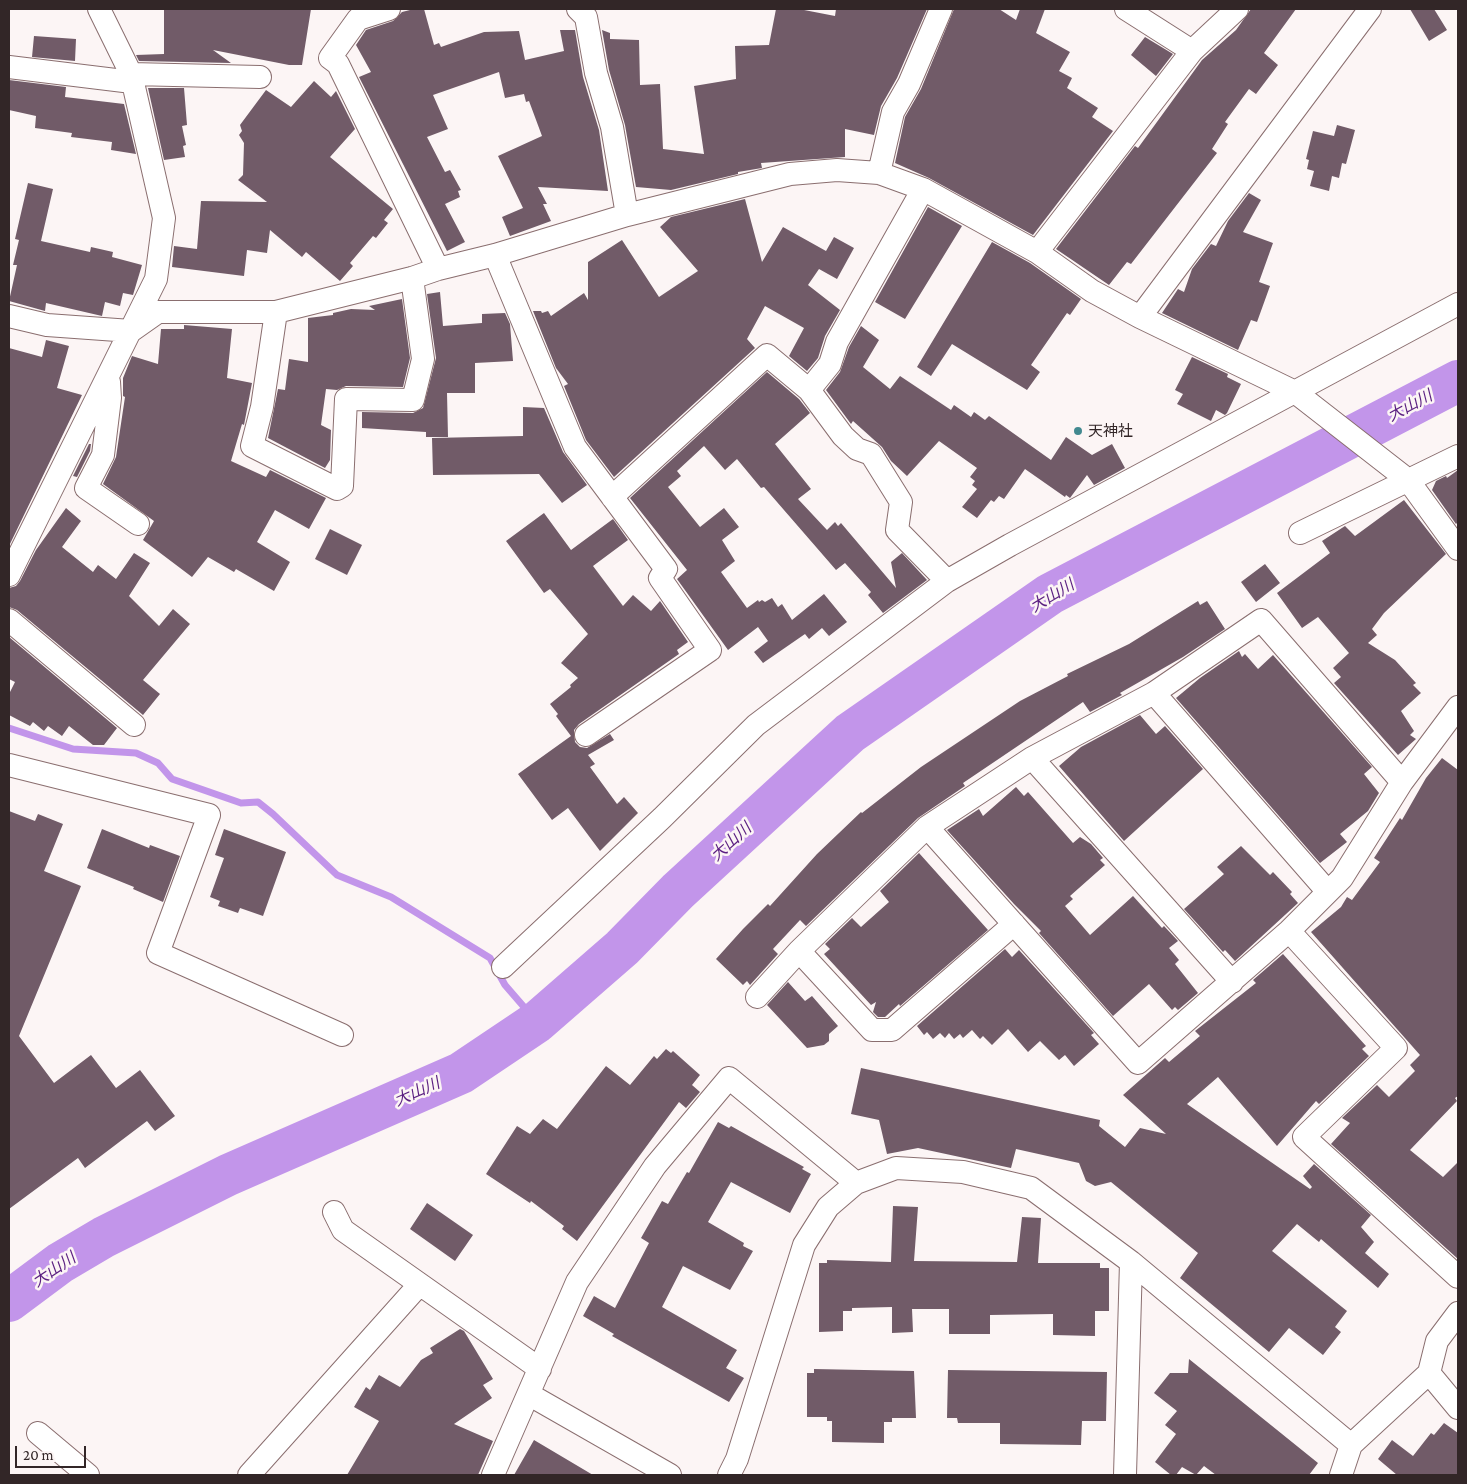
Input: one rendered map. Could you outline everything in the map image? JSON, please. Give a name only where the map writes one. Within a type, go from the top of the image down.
[{"type":"street","points":[[9,575],[156,279],[164,218],[131,78],[99,9]]},
{"type":"street","points":[[390,9],[352,14],[330,58],[338,64],[438,269]]},
{"type":"street","points":[[578,9],[586,18],[596,73],[612,127],[627,215]]},
{"type":"street","points":[[879,173],[893,112],[909,84],[942,9]]},
{"type":"street","points":[[1126,9],[1192,51]]},
{"type":"street","points":[[1037,252],[1192,51],[1237,9]]},
{"type":"street","points":[[1140,317],[1370,9]]},
{"type":"street","points":[[9,67],[131,78],[260,77]]},
{"type":"street","points":[[9,316],[47,325],[131,331],[158,312],[276,312],[412,278],[627,215],[790,174],[837,170],[879,173],[924,189],[1037,252],[1092,291],[1140,317],[1295,393],[1407,480],[1458,549]]},
{"type":"street","points":[[809,390],[830,364],[837,342],[924,189]]},
{"type":"street","points":[[495,255],[575,447],[666,569],[660,578],[710,650],[586,735]]},
{"type":"street","points":[[276,312],[262,407],[252,446],[336,489],[342,486],[346,399],[413,400],[423,359],[412,278]]},
{"type":"street","points":[[503,967],[662,818],[756,725],[947,581],[1010,545],[1458,304]]},
{"type":"street","points":[[612,497],[767,355],[809,390],[843,436],[857,449],[871,454],[901,502],[897,530],[947,581]]},
{"type":"street","points":[[109,376],[110,398],[103,455],[86,488],[138,524]]},
{"type":"street","points":[[1300,533],[1407,480],[1457,458]]},
{"type":"street","points":[[9,620],[134,725]]},
{"type":"street","points":[[757,997],[799,951],[927,827],[1032,758],[1154,693],[1261,620],[1402,782]]},
{"type":"street","points":[[1154,693],[1328,892]]},
{"type":"street","points":[[927,827],[1138,1063],[1289,932],[1342,878],[1402,782],[1458,706]]},
{"type":"street","points":[[1032,758],[1232,982]]},
{"type":"street","points":[[9,765],[209,815],[158,953],[342,1035]]},
{"type":"street","points":[[799,951],[872,1030],[892,1030],[1014,924]]},
{"type":"street","points":[[1289,932],[1396,1048],[1304,1137],[1458,1277]]},
{"type":"street","points":[[493,1475],[530,1395],[577,1282],[655,1166],[729,1078],[856,1183]]},
{"type":"street","points":[[729,1475],[737,1460],[804,1245],[828,1207],[856,1183],[896,1168],[962,1172],[1031,1188],[1131,1262],[1352,1445]]},
{"type":"street","points":[[334,1212],[343,1230],[540,1369]]},
{"type":"street","points":[[1125,1475],[1131,1262]]},
{"type":"street","points":[[250,1475],[419,1285]]},
{"type":"street","points":[[1341,1475],[1352,1445],[1429,1373],[1437,1341],[1458,1313]]},
{"type":"street","points":[[1429,1373],[1458,1408]]},
{"type":"street","points":[[530,1395],[670,1475]]},
{"type":"street","points":[[38,1433],[88,1475]]},
{"type":"building","points":[[164,9],[311,9],[302,65],[289,65],[213,50],[231,63],[139,61],[136,55],[164,54]]},
{"type":"building","points":[[424,9],[434,45],[439,43],[441,47],[484,32],[519,31],[525,60],[564,51],[560,30],[575,30],[583,77],[599,130],[608,191],[538,187],[547,204],[543,204],[551,221],[510,236],[502,217],[523,208],[498,156],[542,136],[529,101],[526,102],[524,94],[505,98],[499,72],[433,95],[448,129],[427,137],[445,172],[450,170],[461,190],[458,191],[460,197],[445,204],[465,242],[447,251],[359,77],[371,72],[356,45],[366,30],[393,21],[402,12]]},
{"type":"building","points":[[776,9],[799,9],[835,16],[836,9],[927,9],[897,78],[881,106],[874,135],[845,129],[845,157],[761,163],[762,168],[738,172],[738,174],[671,190],[636,187],[625,125],[609,70],[602,30],[610,33],[610,39],[639,40],[640,85],[660,84],[663,149],[704,154],[694,86],[736,79],[735,46],[769,45]]},
{"type":"building","points":[[954,9],[999,9],[1016,20],[1020,9],[1045,9],[1036,33],[1070,52],[1059,71],[1072,78],[1067,88],[1098,108],[1092,117],[1113,131],[1033,235],[929,178],[895,163],[905,117],[921,89]]},
{"type":"building","points":[[1251,9],[1296,9],[1264,53],[1278,65],[1256,94],[1249,89],[1225,122],[1228,124],[1212,149],[1217,153],[1131,264],[1127,262],[1109,285],[1056,249],[1135,146],[1138,148],[1202,60],[1236,30]]},
{"type":"building","points":[[1410,9],[1434,9],[1447,30],[1429,41]]},
{"type":"building","points":[[34,36],[76,39],[75,61],[32,57]]},
{"type":"building","points":[[1145,37],[1173,54],[1156,76],[1131,55]]},
{"type":"building","points":[[9,80],[66,87],[65,97],[124,104],[136,154],[111,150],[112,142],[71,137],[72,133],[35,128],[36,116],[9,110]]},
{"type":"building","points":[[314,81],[331,97],[336,91],[355,129],[330,157],[393,209],[384,220],[388,223],[376,238],[373,236],[350,263],[353,266],[340,281],[306,252],[302,257],[270,230],[267,253],[247,250],[244,276],[172,267],[174,246],[197,249],[201,201],[267,202],[238,180],[243,175],[244,143],[239,135],[242,131],[240,125],[266,90],[291,107]]},
{"type":"building","points":[[148,88],[184,88],[187,125],[182,126],[186,145],[183,146],[185,157],[164,160]]},
{"type":"building","points":[[1337,125],[1355,130],[1346,164],[1342,163],[1339,178],[1332,176],[1329,191],[1310,186],[1314,171],[1307,169],[1309,160],[1306,159],[1313,131],[1334,136]]},
{"type":"building","points":[[28,183],[53,189],[41,241],[90,252],[91,247],[113,252],[112,257],[142,265],[133,295],[123,293],[120,306],[105,302],[102,316],[46,303],[45,311],[9,301],[17,265],[13,265],[19,240],[15,239]]},
{"type":"building","points":[[1249,193],[1261,200],[1243,232],[1273,243],[1259,282],[1270,286],[1257,322],[1251,320],[1238,350],[1162,313],[1178,289],[1184,292],[1192,269],[1211,244],[1216,246],[1228,221]]},
{"type":"building","points":[[745,199],[762,262],[783,227],[826,251],[834,237],[854,248],[837,279],[819,269],[808,285],[840,310],[825,336],[818,358],[807,371],[789,356],[804,328],[765,306],[747,339],[755,348],[614,477],[586,440],[564,386],[568,384],[556,368],[533,311],[541,311],[542,313],[548,311],[551,316],[584,293],[588,300],[588,262],[622,240],[659,297],[698,271],[660,227],[671,217]]},
{"type":"building","points":[[928,207],[962,226],[905,319],[875,302]]},
{"type":"building","points":[[992,242],[1030,263],[1081,299],[1070,315],[1067,313],[1031,365],[1040,372],[1027,390],[952,344],[931,376],[917,367]]},
{"type":"building","points":[[440,292],[443,326],[482,323],[482,314],[505,313],[510,324],[513,361],[475,363],[475,393],[447,393],[448,437],[426,437],[426,432],[362,428],[362,412],[413,413],[423,408],[436,358],[427,294]]},
{"type":"building","points":[[402,299],[410,358],[403,387],[346,386],[337,390],[326,389],[321,425],[331,430],[330,460],[325,468],[268,438],[278,389],[285,390],[289,359],[308,362],[308,318],[333,315],[333,313],[351,309],[375,310],[369,306]]},
{"type":"building","points":[[184,325],[232,329],[227,378],[252,383],[244,425],[242,424],[231,461],[266,477],[270,470],[326,498],[309,529],[275,510],[257,542],[290,562],[274,591],[236,569],[234,572],[208,557],[192,577],[143,540],[154,521],[103,484],[116,457],[125,397],[123,396],[123,378],[132,356],[158,364],[161,329],[184,329]]},
{"type":"building","points":[[861,326],[879,340],[863,367],[890,389],[900,376],[951,410],[954,405],[971,417],[974,412],[985,420],[989,416],[1051,460],[1066,437],[1092,455],[1112,444],[1125,468],[1094,485],[1087,475],[1070,498],[1066,495],[1065,497],[1025,469],[1004,499],[999,496],[994,502],[991,500],[977,518],[962,507],[977,489],[972,485],[975,481],[970,477],[977,468],[939,441],[907,476],[891,461],[882,447],[853,421],[851,424],[826,390],[840,372],[849,347]]},
{"type":"building","points":[[46,340],[69,346],[57,388],[82,395],[9,546],[9,348],[42,357]]},
{"type":"building","points":[[1192,357],[1228,374],[1227,377],[1241,384],[1227,413],[1225,415],[1216,410],[1211,421],[1177,404],[1183,394],[1175,390]]},
{"type":"building","points":[[767,372],[799,399],[810,413],[775,444],[811,489],[798,499],[827,530],[835,522],[838,526],[841,523],[896,588],[891,562],[902,553],[927,580],[883,613],[868,595],[871,592],[845,563],[836,570],[764,487],[761,488],[737,459],[725,470],[704,446],[677,471],[681,476],[668,487],[700,527],[724,508],[739,527],[722,540],[735,561],[721,572],[747,608],[758,600],[759,602],[762,600],[765,602],[772,598],[778,607],[782,604],[792,620],[824,594],[847,622],[829,636],[822,628],[809,639],[805,634],[763,663],[754,652],[768,641],[758,627],[728,650],[677,579],[687,570],[630,498]]},
{"type":"building","points":[[523,407],[544,408],[563,452],[587,485],[562,503],[539,474],[433,475],[432,438],[523,436]]},
{"type":"building","points":[[89,444],[91,444],[90,451],[77,477],[73,476]]},
{"type":"building","points":[[1458,470],[1458,522],[1456,524],[1432,490],[1436,481],[1446,476],[1447,478]]},
{"type":"building","points":[[1404,500],[1446,554],[1384,613],[1372,629],[1377,635],[1368,643],[1395,660],[1416,683],[1413,685],[1421,693],[1401,711],[1414,731],[1410,735],[1416,739],[1398,755],[1334,683],[1341,677],[1333,668],[1349,653],[1318,617],[1302,628],[1277,593],[1330,553],[1322,541],[1345,526],[1355,536]]},
{"type":"building","points":[[66,508],[81,521],[62,547],[93,572],[98,565],[116,579],[134,553],[150,563],[129,596],[159,626],[173,609],[190,624],[143,680],[160,694],[143,715],[17,610],[9,607],[9,588],[16,586],[20,581],[36,550]]},
{"type":"building","points":[[544,513],[571,550],[613,519],[628,540],[593,566],[623,606],[633,595],[651,611],[660,601],[688,642],[677,650],[679,654],[579,724],[574,730],[575,742],[580,747],[587,748],[610,734],[614,740],[588,755],[595,764],[590,767],[617,804],[624,797],[638,813],[600,851],[568,808],[552,820],[518,774],[571,736],[556,716],[558,714],[550,704],[571,687],[570,685],[578,678],[561,663],[588,634],[550,589],[544,593],[506,541]]},
{"type":"building","points":[[330,529],[362,545],[347,575],[315,559]]},
{"type":"building","points":[[1265,564],[1280,583],[1256,602],[1241,582]]},
{"type":"building","points":[[1198,601],[1200,605],[1207,601],[1225,629],[1183,657],[1120,693],[1122,695],[1090,712],[1083,702],[963,783],[965,786],[918,818],[806,926],[800,920],[773,949],[778,954],[750,985],[747,981],[743,985],[716,959],[743,929],[768,904],[770,906],[817,854],[861,812],[921,767],[1020,701],[1068,676],[1067,674],[1129,644]]},
{"type":"building","points":[[9,637],[117,728],[104,745],[93,745],[69,726],[62,736],[48,726],[44,731],[33,722],[30,726],[9,715],[9,694],[15,682],[9,679]]},
{"type":"building","points":[[1239,651],[1242,657],[1245,654],[1258,669],[1273,655],[1372,767],[1364,774],[1379,793],[1368,811],[1340,834],[1347,842],[1320,863],[1176,698],[1200,678]]},
{"type":"building","points":[[1140,715],[1156,734],[1165,726],[1203,769],[1124,841],[1059,766],[1081,747]]},
{"type":"building","points":[[1442,758],[1458,770],[1458,1096],[1455,1098],[1457,1101],[1410,1150],[1443,1177],[1458,1162],[1458,1259],[1331,1144],[1350,1123],[1342,1118],[1377,1085],[1389,1097],[1415,1071],[1410,1065],[1420,1055],[1311,932],[1341,907],[1347,897],[1352,900],[1380,862],[1374,858],[1400,818],[1402,820],[1426,778]]},
{"type":"building","points":[[1016,787],[1024,796],[1028,792],[1073,843],[1080,837],[1091,844],[1103,858],[1100,860],[1105,865],[1070,896],[1073,899],[1065,906],[1090,935],[1133,896],[1162,928],[1164,926],[1178,941],[1169,948],[1179,960],[1175,964],[1198,993],[1178,1010],[1175,1007],[1172,1010],[1149,984],[1113,1016],[1039,933],[1041,931],[947,830],[979,809],[983,816]]},
{"type":"building","points":[[9,811],[35,821],[38,814],[63,824],[44,871],[81,886],[19,1036],[54,1083],[91,1055],[116,1088],[140,1070],[175,1116],[155,1131],[147,1121],[85,1168],[78,1158],[9,1209]]},
{"type":"building","points":[[102,829],[149,848],[150,845],[180,856],[163,902],[133,889],[134,887],[87,868]]},
{"type":"building","points":[[224,829],[286,852],[263,916],[240,908],[238,913],[218,906],[220,901],[210,897],[224,858],[215,855]]},
{"type":"building","points":[[1241,846],[1270,875],[1273,872],[1292,892],[1290,894],[1298,903],[1235,961],[1225,950],[1223,952],[1184,909],[1224,874],[1217,867]]},
{"type":"building","points":[[919,853],[988,930],[900,1006],[899,1004],[885,1017],[878,1017],[873,1012],[876,1002],[871,1005],[824,954],[830,949],[825,944],[852,918],[861,927],[889,902],[880,891]]},
{"type":"building","points":[[1005,949],[1012,957],[1019,950],[1094,1033],[1091,1035],[1099,1044],[1074,1066],[1065,1055],[1059,1060],[1040,1041],[1028,1052],[1008,1029],[992,1045],[983,1036],[980,1039],[972,1030],[963,1038],[960,1034],[954,1039],[949,1033],[945,1038],[940,1033],[933,1039],[927,1032],[924,1035],[917,1026]]},
{"type":"building","points":[[1283,954],[1366,1046],[1362,1049],[1369,1056],[1319,1104],[1316,1101],[1277,1146],[1218,1077],[1187,1104],[1310,1189],[1312,1187],[1303,1176],[1314,1164],[1371,1215],[1361,1227],[1374,1242],[1365,1253],[1389,1274],[1378,1288],[1321,1239],[1319,1242],[1297,1224],[1272,1251],[1347,1311],[1335,1327],[1341,1332],[1323,1355],[1289,1328],[1269,1352],[1180,1278],[1198,1253],[1111,1182],[1095,1186],[1086,1181],[1079,1163],[1016,1149],[1011,1168],[918,1148],[887,1154],[879,1120],[851,1114],[861,1068],[1100,1120],[1099,1126],[1125,1147],[1140,1128],[1166,1134],[1123,1095],[1165,1058],[1169,1062],[1200,1036],[1195,1031],[1256,983],[1253,980]]},
{"type":"building","points":[[788,982],[805,1001],[812,996],[838,1026],[829,1034],[829,1041],[824,1045],[807,1048],[767,1005]]},
{"type":"building","points":[[666,1049],[671,1053],[673,1051],[700,1075],[692,1085],[700,1092],[686,1108],[679,1102],[577,1241],[562,1229],[564,1226],[531,1201],[530,1203],[486,1174],[517,1126],[530,1134],[543,1119],[557,1129],[606,1066],[630,1085],[654,1056],[657,1059]]},
{"type":"building","points":[[718,1122],[729,1128],[731,1126],[804,1167],[802,1169],[811,1174],[790,1213],[731,1182],[708,1222],[744,1243],[743,1246],[753,1251],[730,1290],[683,1266],[662,1307],[737,1350],[726,1368],[744,1378],[729,1402],[612,1336],[614,1334],[583,1316],[594,1296],[615,1308],[649,1243],[641,1238],[662,1201],[668,1204],[687,1172],[689,1173]]},
{"type":"building","points":[[427,1203],[473,1235],[455,1261],[410,1229]]},
{"type":"building","points":[[893,1206],[918,1207],[914,1261],[1017,1262],[1022,1217],[1041,1218],[1038,1263],[1100,1263],[1100,1268],[1109,1268],[1109,1311],[1095,1311],[1095,1336],[1053,1335],[1053,1314],[990,1315],[990,1334],[949,1334],[949,1309],[912,1309],[913,1332],[892,1333],[892,1307],[852,1308],[852,1311],[843,1311],[843,1331],[819,1332],[819,1263],[827,1263],[827,1260],[891,1262]]},
{"type":"building","points":[[460,1329],[464,1331],[493,1379],[483,1385],[492,1398],[454,1424],[493,1441],[478,1475],[347,1475],[379,1421],[354,1407],[366,1387],[370,1390],[379,1375],[400,1387],[421,1360],[433,1353],[430,1348]]},
{"type":"building","points":[[1189,1359],[1318,1463],[1309,1475],[1216,1475],[1204,1466],[1196,1475],[1182,1467],[1176,1475],[1171,1475],[1155,1462],[1176,1434],[1165,1425],[1177,1411],[1154,1393],[1170,1373],[1188,1373]]},
{"type":"building","points":[[814,1369],[914,1371],[916,1418],[892,1418],[892,1422],[884,1422],[884,1443],[832,1442],[832,1421],[827,1421],[827,1417],[807,1417],[807,1373],[814,1373]]},
{"type":"building","points":[[948,1370],[1107,1372],[1106,1421],[1082,1421],[1081,1445],[1000,1444],[1000,1423],[958,1423],[957,1418],[947,1418]]},
{"type":"building","points":[[1444,1423],[1458,1433],[1458,1475],[1397,1475],[1378,1459],[1392,1440],[1413,1456],[1431,1433],[1434,1435]]},
{"type":"building","points":[[534,1440],[593,1475],[514,1475]]},
{"type":"waterway","name":"大山川","points":[[9,1301],[60,1263],[104,1237],[228,1175],[461,1073],[537,1022],[622,948],[678,891],[850,733],[1050,594],[1458,381]]},
{"type":"waterway","points":[[9,728],[73,749],[136,753],[158,763],[172,779],[241,803],[258,802],[337,875],[391,897],[490,958],[505,985],[537,1022]]},
{"type":"place","name":"天神社","points":[[1078,431]]}]
